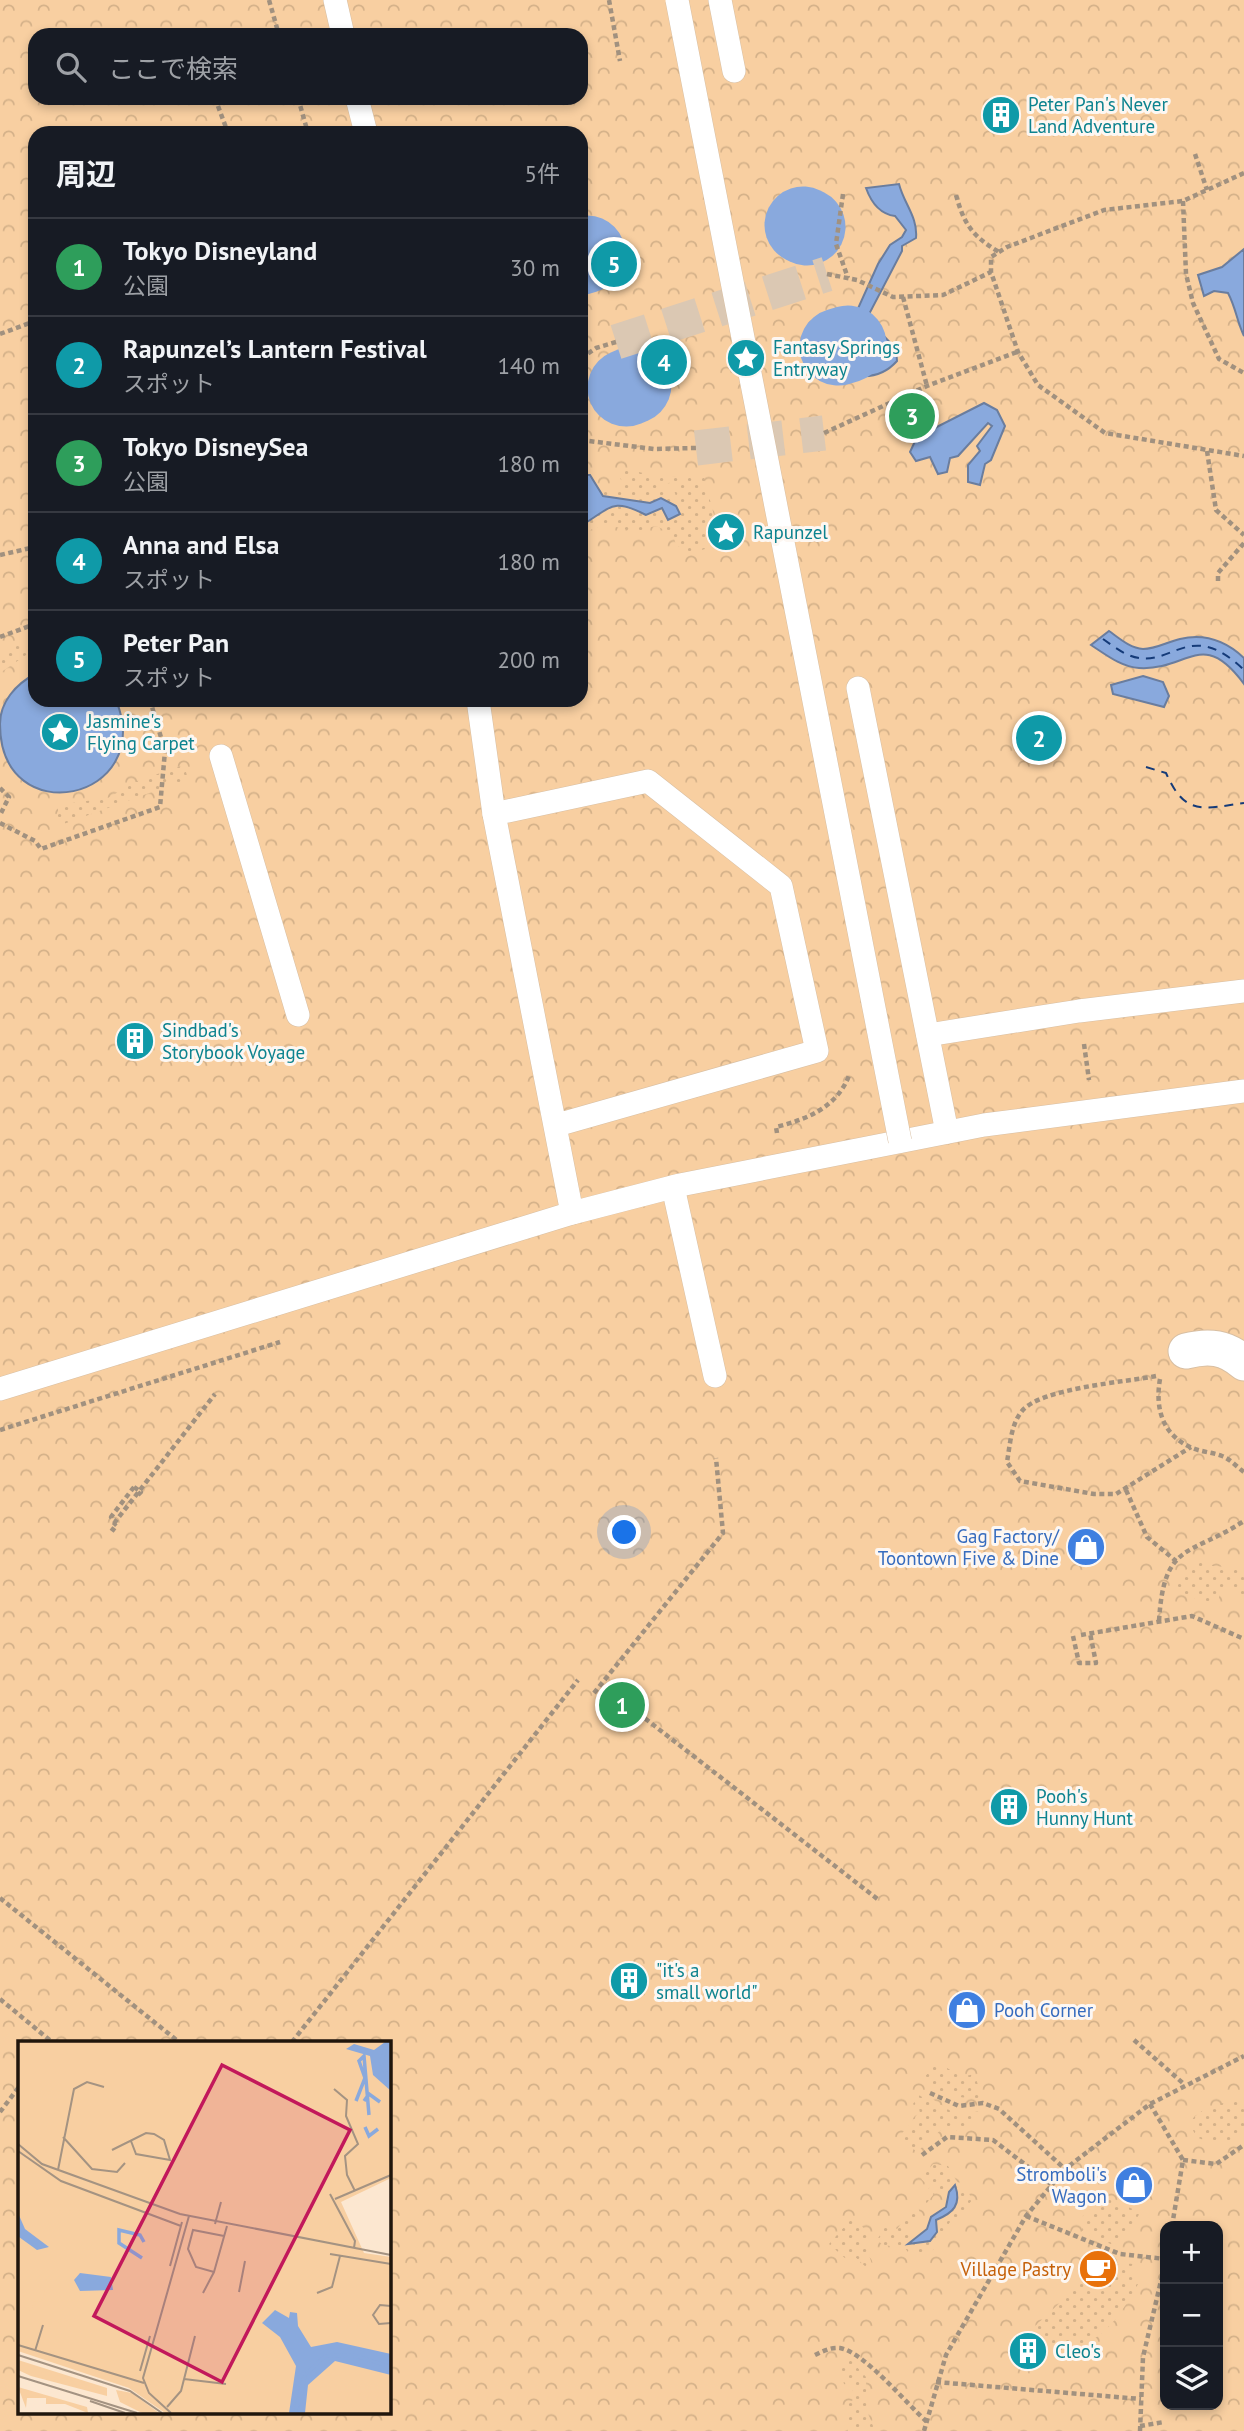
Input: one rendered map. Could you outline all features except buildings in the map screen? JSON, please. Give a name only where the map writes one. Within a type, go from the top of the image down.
[{"type":"street","points":[[1186,1352],[1198,1348],[1219,1348],[1244,1363]]},
{"type":"lane","points":[[335,0],[341,28]]},
{"type":"lane","points":[[677,0],[900,1141]]},
{"type":"lane","points":[[720,0],[734,71]]},
{"type":"lane","points":[[360,105],[364,126]]},
{"type":"lane","points":[[858,688],[947,1132]]},
{"type":"lane","points":[[479,707],[494,814],[557,1125],[572,1213]]},
{"type":"lane","points":[[221,756],[298,1015]]},
{"type":"lane","points":[[494,814],[648,781],[781,886],[817,1051],[557,1125]]},
{"type":"lane","points":[[928,1035],[1079,1011],[1244,991]]},
{"type":"lane","points":[[0,1389],[572,1213],[673,1187],[947,1132],[1244,1091]]},
{"type":"lane","points":[[673,1187],[715,1376]]},
{"type":"path","points":[[269,0],[277,28]]},
{"type":"path","points":[[609,0],[620,61]]},
{"type":"path","points":[[218,105],[225,126]]},
{"type":"path","points":[[300,105],[306,126]]},
{"type":"path","points":[[1195,154],[1207,190]]},
{"type":"path","points":[[1244,173],[1183,201],[1104,210],[991,257],[991,272],[1018,352],[1038,385],[1105,433],[1244,456]]},
{"type":"path","points":[[843,194],[836,244],[848,279]]},
{"type":"path","points":[[956,195],[964,222],[983,243],[999,252]]},
{"type":"path","points":[[1183,201],[1186,274],[1193,303],[1219,359],[1244,373]]},
{"type":"path","points":[[827,274],[848,279],[893,297],[903,297],[943,295],[991,272]]},
{"type":"path","points":[[903,297],[927,386]]},
{"type":"path","points":[[0,334],[28,324]]},
{"type":"path","points":[[588,353],[616,342]]},
{"type":"path","points":[[824,433],[927,386],[1018,352]]},
{"type":"path","points":[[588,441],[654,449],[696,448]]},
{"type":"path","points":[[1207,451],[1216,510],[1244,535]]},
{"type":"path","points":[[1218,582],[1219,573],[1244,543]]},
{"type":"path","points":[[0,555],[28,549]]},
{"type":"path","points":[[0,637],[28,626]]},
{"type":"path","points":[[0,823],[35,841],[41,849],[160,807],[165,751],[152,707]]},
{"type":"path","points":[[0,788],[9,797],[0,815]]},
{"type":"path","points":[[1079,1011],[1094,1110]]},
{"type":"path","points":[[784,1163],[776,1127],[803,1121],[836,1100],[850,1076],[852,1064]]},
{"type":"path","points":[[0,1430],[287,1339]]},
{"type":"path","points":[[1186,1352],[1168,1362],[1161,1376],[1157,1396],[1159,1414],[1171,1435],[1191,1447],[1223,1456],[1244,1472]]},
{"type":"path","points":[[1161,1376],[1102,1383],[1032,1402],[1014,1425],[1007,1462],[1020,1481],[1094,1494],[1126,1490],[1191,1447]]},
{"type":"path","points":[[115,1531],[111,1528],[141,1492],[134,1487],[111,1517],[115,1522],[140,1492],[215,1394]]},
{"type":"path","points":[[594,1693],[723,1533],[716,1458]]},
{"type":"path","points":[[1126,1490],[1147,1537],[1176,1560]]},
{"type":"path","points":[[1159,1621],[1160,1597],[1168,1572],[1176,1560],[1188,1548],[1244,1521]]},
{"type":"path","points":[[1082,1635],[1192,1616],[1244,1639]]},
{"type":"path","points":[[1073,1636],[1079,1664],[1096,1663],[1090,1633]]},
{"type":"path","points":[[293,2041],[578,1680]]},
{"type":"path","points":[[606,1703],[638,1713],[880,1901]]},
{"type":"path","points":[[0,1898],[178,2041]]},
{"type":"path","points":[[0,1999],[51,2041]]},
{"type":"path","points":[[1134,2040],[1185,2085]]},
{"type":"path","points":[[924,2431],[946,2355],[1026,2216],[1065,2169],[1150,2104],[1244,2056]]},
{"type":"path","points":[[0,2112],[18,2088]]},
{"type":"path","points":[[930,2093],[959,2106],[983,2103],[999,2109],[1065,2169]]},
{"type":"path","points":[[1150,2104],[1183,2160],[1173,2221]]},
{"type":"path","points":[[922,2155],[947,2137],[993,2140],[1052,2185]]},
{"type":"path","points":[[1183,2160],[1216,2164],[1244,2145]]},
{"type":"path","points":[[1026,2216],[1120,2254],[1160,2261]]},
{"type":"path","points":[[1160,2284],[1143,2357],[1140,2428],[1164,2422]]},
{"type":"path","points":[[815,2355],[832,2347],[844,2348],[926,2422]]},
{"type":"path","points":[[936,2382],[1141,2399]]},
{"type":"green space","points":[[0,0],[1244,0],[1244,2431],[0,2431]]},
{"type":"green space","points":[[625,469],[652,475],[704,478],[718,530],[716,546],[683,555],[682,548],[676,545],[673,534],[656,526],[647,528],[642,535],[610,526],[588,531],[588,521],[615,506],[627,507],[646,515],[662,508],[680,514],[676,505],[662,498],[650,503],[602,496],[599,489],[624,489],[620,477],[625,474]],"holes":[[[676,481],[678,485],[673,488],[676,496],[672,498],[658,489],[661,485]]]},
{"type":"green space","points":[[17,644],[25,644],[28,651],[28,654],[0,673],[0,654]]},
{"type":"green space","points":[[184,765],[188,779],[58,826],[58,805],[108,798],[137,781]]},
{"type":"green space","points":[[1203,1560],[1206,1563],[1211,1561],[1212,1566],[1244,1568],[1244,1602],[1235,1592],[1227,1589],[1219,1595],[1219,1601],[1215,1604],[1180,1594],[1177,1582],[1179,1579],[1192,1565]]},
{"type":"green space","points":[[937,2062],[962,2077],[974,2074],[983,2098],[951,2095],[930,2085],[923,2079]]},
{"type":"green space","points":[[919,2095],[925,2099],[928,2096],[955,2114],[983,2111],[964,2133],[945,2126],[917,2152],[899,2137],[920,2111],[913,2104]]},
{"type":"green space","points":[[1244,2099],[1244,2135],[1220,2143],[1196,2137],[1190,2123],[1200,2112]]},
{"type":"green space","points":[[933,2164],[948,2166],[957,2182],[965,2184],[972,2200],[955,2222],[950,2222],[945,2229],[947,2233],[928,2256],[910,2255],[905,2248],[883,2245],[877,2240],[888,2222],[897,2229],[930,2187],[921,2179]],"holes":[[[955,2186],[957,2203],[953,2212],[939,2218],[914,2245],[909,2244],[914,2238],[909,2228],[920,2214],[918,2206],[926,2204],[937,2190],[949,2192]]]},
{"type":"green space","points":[[1108,2196],[1140,2213],[1118,2247],[1082,2232],[1083,2215]]},
{"type":"green space","points":[[852,2218],[872,2235],[864,2241],[872,2264],[866,2272],[867,2268],[852,2254],[846,2259],[829,2244]]},
{"type":"green space","points":[[1134,2264],[1138,2284],[1117,2318],[1099,2335],[1077,2348],[1063,2352],[1031,2334],[1033,2328],[1066,2297],[1083,2272],[1107,2281],[1114,2265]]},
{"type":"green space","points":[[846,2355],[866,2377],[867,2411],[875,2431],[848,2431],[847,2403],[853,2400],[852,2387],[844,2384],[839,2365],[846,2362]]},
{"type":"water","points":[[899,184],[913,217],[916,238],[902,246],[902,251],[867,318],[896,349],[897,361],[881,373],[861,376],[848,344],[849,319],[856,313],[878,264],[890,245],[902,237],[906,230],[895,216],[876,207],[866,188]]},
{"type":"water","points":[[1244,249],[1244,336],[1228,293],[1214,291],[1204,296],[1198,275],[1222,267]]},
{"type":"water","points":[[984,403],[997,410],[1005,426],[991,460],[985,464],[980,485],[968,482],[968,465],[980,451],[977,446],[992,426],[988,423],[958,456],[950,458],[947,472],[938,474],[930,457],[916,461],[910,452],[917,437]]},
{"type":"water","points":[[588,475],[603,496],[650,503],[661,498],[676,506],[680,514],[668,520],[662,508],[646,515],[627,507],[609,508],[588,521]]},
{"type":"water","points":[[1109,631],[1129,645],[1143,649],[1189,637],[1215,640],[1244,658],[1244,684],[1217,658],[1205,655],[1156,667],[1139,668],[1126,665],[1091,645]]},
{"type":"water","points":[[1143,676],[1163,682],[1169,696],[1164,707],[1113,694],[1111,685]]},
{"type":"water","points":[[28,679],[28,707],[117,707],[123,735],[115,762],[97,781],[73,791],[48,791],[24,781],[7,759],[1,716],[10,694]]},
{"type":"water","points":[[955,2185],[957,2203],[951,2211],[936,2220],[937,2232],[930,2241],[908,2244],[927,2229],[931,2217],[946,2207],[949,2192]]},
{"type":"waterway","points":[[803,225],[807,227]]},
{"type":"waterway","points":[[838,347],[848,344]]},
{"type":"waterway","points":[[626,388],[633,385]]},
{"type":"ferry route","points":[[1103,639],[1126,654],[1142,658],[1193,646],[1207,647],[1224,654],[1244,670]]},
{"type":"ferry route","points":[[1146,767],[1166,773],[1180,797],[1196,806],[1217,807],[1244,803]]},
{"type":"tunnel","points":[[616,342],[827,274]]},
{"type":"tunnel","points":[[696,448],[824,433]]},
{"type":"place","name":"Peter Pan's Never Land Adventure","points":[[1001,115]]},
{"type":"place","name":"Peter Pan","points":[[614,264]]},
{"type":"place","name":"Fantasy Springs Entryway","points":[[746,358]]},
{"type":"place","name":"Anna and Elsa","points":[[664,362]]},
{"type":"place","name":"Tokyo DisneySea","points":[[912,416]]},
{"type":"place","name":"Rapunzel","points":[[726,532]]},
{"type":"place","name":"Jasmine's Flying Carpet","points":[[60,732]]},
{"type":"place","name":"Rapunzel’s Lantern Festival","points":[[1039,738]]},
{"type":"place","name":"Sindbad's Storybook Voyage","points":[[135,1041]]},
{"type":"place","name":"Gag Factory/ Toontown Five & Dine","points":[[1086,1547]]},
{"type":"place","name":"Tokyo Disneyland","points":[[622,1705]]},
{"type":"place","name":"Pooh's Hunny Hunt","points":[[1009,1807]]},
{"type":"place","name":"\"it's a small world\"","points":[[629,1981]]},
{"type":"place","name":"Pooh Corner","points":[[967,2010]]},
{"type":"place","name":"Stromboli's Wagon","points":[[1134,2185]]},
{"type":"place","name":"Village Pastry","points":[[1098,2269]]},
{"type":"place","name":"Cleo's","points":[[1028,2351]]}]
